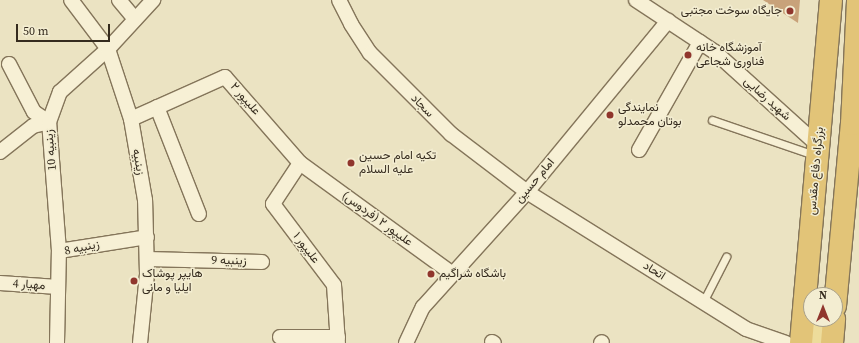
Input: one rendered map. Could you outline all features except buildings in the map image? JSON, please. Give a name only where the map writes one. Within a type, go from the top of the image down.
[{"type":"highway","name":"بزرگراه دفاع مقدس","points":[[801,343],[831,0]]},
{"type":"highway","points":[[838,287],[853,186],[858,0]]},
{"type":"highway","points":[[832,343],[833,327]]},
{"type":"main road","points":[[810,238],[814,287]]},
{"type":"main road","points":[[813,343],[815,327]]},
{"type":"street","name":"زینبیه","points":[[71,0],[108,49],[131,118],[145,200],[147,237],[147,259],[140,343]]},
{"type":"street","points":[[119,0],[135,19]]},
{"type":"street","points":[[108,49],[152,0]]},
{"type":"street","name":"سجاد","points":[[339,0],[351,24],[370,53],[451,134],[527,192]]},
{"type":"street","name":"شهید رضایی","points":[[636,0],[715,52],[818,150]]},
{"type":"street","name":"امام حسین","points":[[406,343],[423,307],[527,192],[668,21]]},
{"type":"street","points":[[639,150],[700,42]]},
{"type":"street","name":"زینبیه 10","points":[[59,251],[49,122],[60,92],[108,49]]},
{"type":"street","points":[[10,64],[34,112],[49,122]]},
{"type":"street","name":"علیپور ۲","points":[[131,118],[225,77],[300,163]]},
{"type":"street","points":[[158,107],[198,214]]},
{"type":"street","points":[[0,152],[33,126],[49,122]]},
{"type":"street","name":"علیپور ۲ (فردوس)","points":[[300,163],[453,274]]},
{"type":"street","name":"علیپور ۱","points":[[300,163],[273,204],[334,285],[338,340]]},
{"type":"street","name":"اتحاد","points":[[527,192],[746,329],[786,343]]},
{"type":"street","name":"زینبیه 8","points":[[57,343],[59,251],[147,237]]},
{"type":"street","name":"زینبیه 9","points":[[147,259],[262,262]]},
{"type":"street","name":"مهیار 4","points":[[0,283],[58,287]]},
{"type":"street","points":[[280,337],[338,340]]},
{"type":"lane","points":[[712,120],[818,150]]},
{"type":"lane","points":[[703,302],[726,257]]},
{"type":"place","name":"جایگاه سوخت مجتبی","points":[[790,11]]},
{"type":"place","name":"آموزشگاه خانه فناوری شجاعی","points":[[688,55]]},
{"type":"place","name":"نمایندگی بوتان محمدلو","points":[[610,115]]},
{"type":"place","name":"تکیه امام حسین علیه السلام","points":[[351,163]]},
{"type":"place","name":"باشگاه شراگیم","points":[[431,274]]},
{"type":"place","name":"هایپر پوشاک ایلیا و مانی","points":[[134,281]]}]
